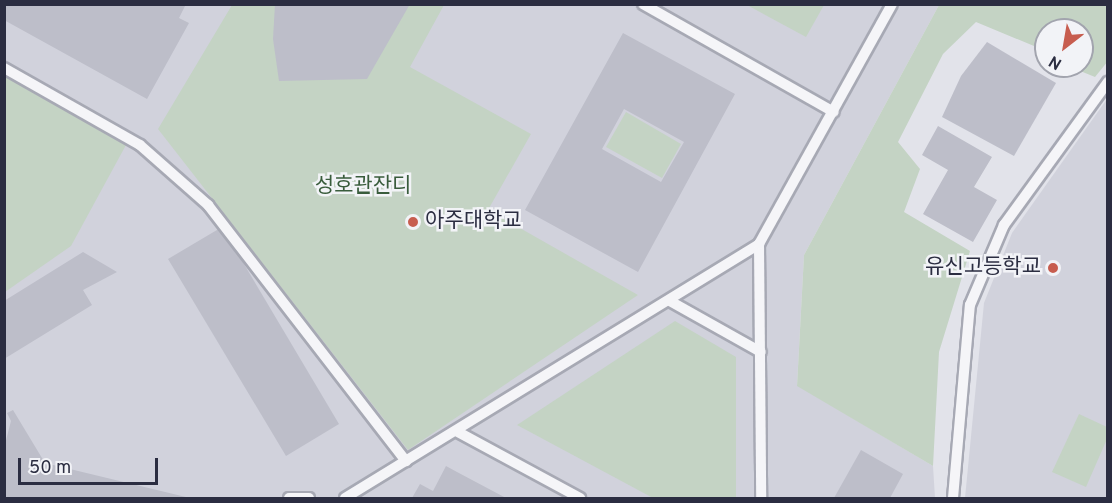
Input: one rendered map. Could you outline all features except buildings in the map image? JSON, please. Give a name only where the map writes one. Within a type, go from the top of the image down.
[{"type":"lane","points":[[643,4],[834,112]]},
{"type":"lane","points":[[345,498],[458,432],[759,244],[892,4]]},
{"type":"lane","points":[[4,68],[140,145],[208,205],[406,461]]},
{"type":"lane","points":[[953,498],[970,305],[1004,225],[1107,82]]},
{"type":"lane","points":[[759,244],[761,498]]},
{"type":"lane","points":[[670,301],[761,352]]},
{"type":"lane","points":[[458,432],[580,498]]},
{"type":"lane","points":[[289,498],[309,498]]},
{"type":"shaded area","name":"아주대학교","points":[[4,5],[939,5],[804,255],[797,385],[933,466],[935,498],[5,498]]},
{"type":"shaded area","name":"유신고등학교","points":[[1107,99],[1107,498],[965,498],[984,303],[1012,233]]},
{"type":"green space","name":"성호관잔디","points":[[232,5],[444,5],[410,67],[531,134],[488,210],[638,295],[408,450],[158,129]]},
{"type":"green space","points":[[747,5],[824,5],[806,37]]},
{"type":"green space","points":[[939,5],[1107,5],[1108,61],[1095,77],[1094,18],[1034,18],[1034,46],[976,22],[943,54],[898,142],[920,169],[904,212],[970,251],[939,352],[933,466],[797,386],[804,255]]},
{"type":"green space","points":[[5,76],[126,145],[71,246],[5,292]]},
{"type":"green space","points":[[626,112],[681,144],[662,178],[606,147]]},
{"type":"green space","points":[[675,321],[736,357],[736,498],[653,498],[517,425]]},
{"type":"green space","points":[[1079,414],[1107,427],[1107,439],[1086,487],[1052,472]]},
{"type":"place","name":"아주대학교","points":[[413,222]]},
{"type":"place","name":"유신고등학교","points":[[1053,268]]}]
